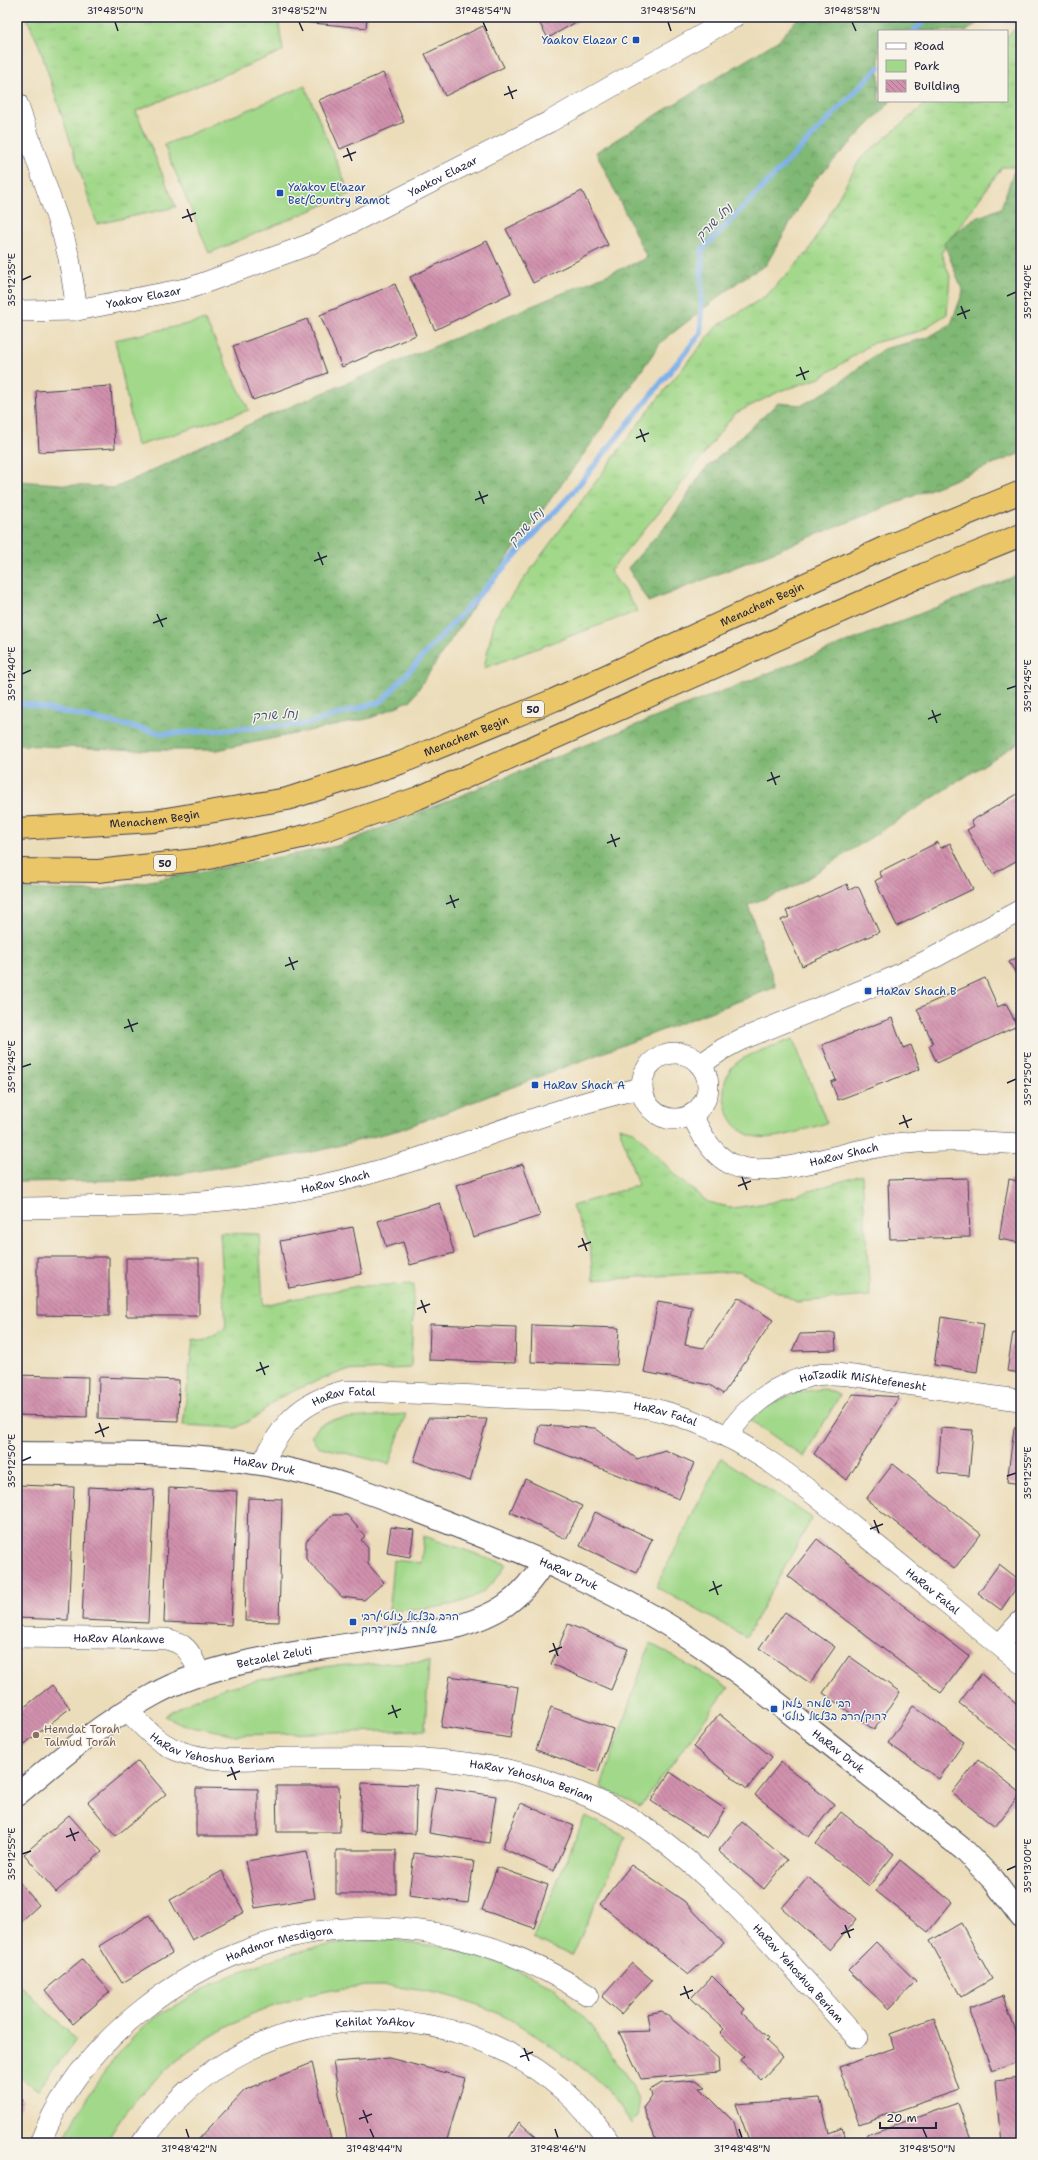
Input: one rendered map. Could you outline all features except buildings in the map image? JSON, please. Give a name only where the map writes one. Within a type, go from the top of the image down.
[{"type":"highway","name":"Menachem Begin","points":[[17,829],[154,821],[287,799],[400,763],[554,700],[886,547],[1021,492]]},
{"type":"highway","name":"50","points":[[17,870],[98,871],[204,859],[310,835],[418,798],[925,574],[1021,535]]},
{"type":"street","name":"Yaakov Elazar","points":[[17,312],[77,310],[190,288],[308,245],[556,118],[734,17]]},
{"type":"street","points":[[17,103],[69,258],[77,310]]},
{"type":"street","points":[[700,1065],[723,1048],[869,987],[937,956],[1021,910]]},
{"type":"street","points":[[673,1053],[683,1054],[692,1058],[700,1065],[707,1081],[706,1098],[700,1108],[692,1115],[681,1119],[670,1120],[659,1116],[650,1109],[644,1099],[642,1078],[647,1068],[654,1060],[662,1055],[673,1053]]},
{"type":"street","name":"HaRav Shach","points":[[17,1208],[147,1205],[216,1201],[295,1190],[375,1172],[575,1105],[642,1088]]},
{"type":"street","name":"HaRav Shach","points":[[692,1115],[704,1141],[721,1158],[742,1168],[754,1170],[790,1165],[888,1145],[970,1141],[1021,1144]]},
{"type":"street","name":"HaTzadik MiShtefenesht","points":[[727,1437],[737,1421],[749,1408],[777,1390],[811,1376],[850,1375],[1021,1400]]},
{"type":"street","name":"HaRav Fatal","points":[[262,1464],[286,1423],[311,1403],[325,1396],[345,1391],[586,1400],[620,1404],[678,1415],[704,1425],[774,1465],[816,1496],[1021,1663]]},
{"type":"street","name":"HaRav Druk","points":[[17,1453],[163,1455],[262,1464],[318,1477],[360,1490],[463,1528],[567,1572],[650,1615],[693,1641],[738,1672],[964,1850],[994,1881],[1021,1917]]},
{"type":"street","name":"Betzalel Zeluti","points":[[17,1795],[72,1748],[127,1710],[154,1694],[201,1676],[246,1662],[452,1628],[470,1623],[513,1600],[529,1585],[544,1562]]},
{"type":"street","points":[[999,1645],[1021,1621]]},
{"type":"street","name":"HaRav Alankawe","points":[[17,1637],[166,1639],[179,1642],[188,1650],[201,1676]]},
{"type":"street","name":"HaRav Yehoshua Beriam","points":[[127,1710],[162,1743],[177,1751],[192,1754],[228,1758],[410,1758],[464,1762],[523,1773],[557,1784],[604,1803],[629,1817],[659,1839],[724,1893],[856,2038]]},
{"type":"street","name":"HaAdmor Mesdigora","points":[[40,2143],[70,2083],[97,2052],[127,2022],[154,2000],[184,1980],[223,1960],[278,1941],[314,1933],[378,1928],[416,1930],[457,1937],[490,1946],[533,1963],[562,1978],[588,1995]]},
{"type":"street","name":"Kehilat YaAkov","points":[[142,2143],[164,2114],[188,2091],[208,2075],[237,2056],[261,2044],[306,2028],[350,2021],[377,2020],[406,2021],[462,2033],[517,2058],[555,2084],[575,2101],[610,2143]]},
{"type":"green space","points":[[26,17],[278,17],[283,51],[136,111],[176,207],[97,224],[39,45]]},
{"type":"green space","points":[[799,17],[985,17],[968,30],[878,30],[878,102],[890,102],[814,181],[766,265],[742,279],[661,342],[591,444],[484,590],[411,700],[371,718],[217,750],[142,750],[17,745],[17,481],[115,488],[258,420],[647,258],[596,152],[779,40]]},
{"type":"green space","points":[[1021,24],[1021,167],[1002,167],[941,253],[950,276],[947,314],[920,331],[873,343],[820,378],[780,391],[734,414],[676,491],[610,571],[638,611],[484,668],[495,618],[648,411],[716,327],[767,295],[808,252],[860,159],[928,102],[1008,102],[1008,35]]},
{"type":"green space","points":[[305,86],[350,194],[209,253],[164,145]]},
{"type":"green space","points":[[1015,168],[1021,168],[1021,453],[648,602],[628,568],[673,517],[704,470],[778,403],[802,405],[831,389],[883,349],[927,338],[951,324],[963,292],[944,243],[972,220],[1001,208]]},
{"type":"green space","points":[[205,320],[249,410],[137,446],[115,340]]},
{"type":"green space","points":[[1021,574],[1021,741],[794,887],[748,905],[776,987],[399,1130],[318,1151],[144,1180],[17,1182],[17,889],[96,891],[337,846],[565,753]]},
{"type":"green space","points":[[793,1039],[827,1123],[780,1136],[752,1136],[742,1131],[734,1123],[728,1113],[724,1090],[726,1079],[731,1069],[739,1061],[765,1049]]},
{"type":"green space","points":[[619,1127],[634,1131],[680,1180],[708,1202],[733,1208],[773,1202],[862,1175],[870,1296],[797,1302],[739,1271],[593,1280],[590,1246],[572,1206],[638,1185]]},
{"type":"green space","points":[[220,1233],[259,1234],[263,1305],[358,1286],[414,1284],[411,1368],[344,1371],[311,1383],[278,1398],[258,1416],[236,1428],[183,1425],[193,1339],[203,1341],[226,1328]]},
{"type":"green space","points":[[824,1389],[840,1395],[804,1457],[750,1420],[776,1402],[793,1394]]},
{"type":"green space","points":[[406,1414],[389,1464],[317,1446],[311,1436],[320,1425],[336,1419]]},
{"type":"green space","points":[[721,1458],[812,1518],[746,1637],[656,1587]]},
{"type":"green space","points":[[424,1536],[506,1564],[496,1579],[484,1590],[471,1598],[456,1604],[440,1607],[389,1610],[393,1560],[421,1563]]},
{"type":"green space","points":[[650,1643],[728,1688],[640,1807],[601,1787]]},
{"type":"green space","points":[[429,1661],[425,1730],[236,1735],[182,1724],[165,1716],[191,1701],[224,1688],[283,1675],[330,1666]]},
{"type":"green space","points":[[585,1816],[626,1837],[572,1956],[533,1938]]},
{"type":"green space","points":[[394,1940],[448,1948],[501,1963],[554,1987],[588,2022],[632,2084],[638,2100],[639,2114],[632,2124],[610,2093],[593,2076],[518,2024],[500,2014],[479,2005],[437,1994],[408,1988],[381,1986],[340,1989],[298,1998],[278,2004],[240,2021],[222,2030],[171,2065],[128,2109],[106,2143],[63,2143],[89,2094],[122,2049],[148,2023],[160,2015],[220,1981],[281,1957],[345,1942]]},
{"type":"green space","points":[[17,1983],[76,2039],[38,2090],[17,2075]]},
{"type":"waterway","name":"נחל שורק","points":[[915,30],[928,17]]},
{"type":"waterway","points":[[992,17],[1021,22]]},
{"type":"waterway","name":"נחל שורק","points":[[17,702],[165,734],[307,724],[382,701],[573,492],[701,333],[702,250],[878,68]]},
{"type":"place","name":"Yaakov Elazar C","points":[[636,40]]},
{"type":"place","name":"Ya'akov El'azar Bet/Country Ramot","points":[[280,193]]},
{"type":"place","name":"HaRav Shach B","points":[[868,991]]},
{"type":"place","name":"HaRav Shach A","points":[[535,1085]]},
{"type":"place","name":"הרב בצלאל זולטי/רבי שלמה זלמן דרוק","points":[[353,1622]]},
{"type":"place","name":"רבי שלמה זלמן דרוק/הרב בצלאל זולטי","points":[[774,1709]]},
{"type":"place","name":"Hemdat Torah Talmud Torah","points":[[36,1735]]}]
